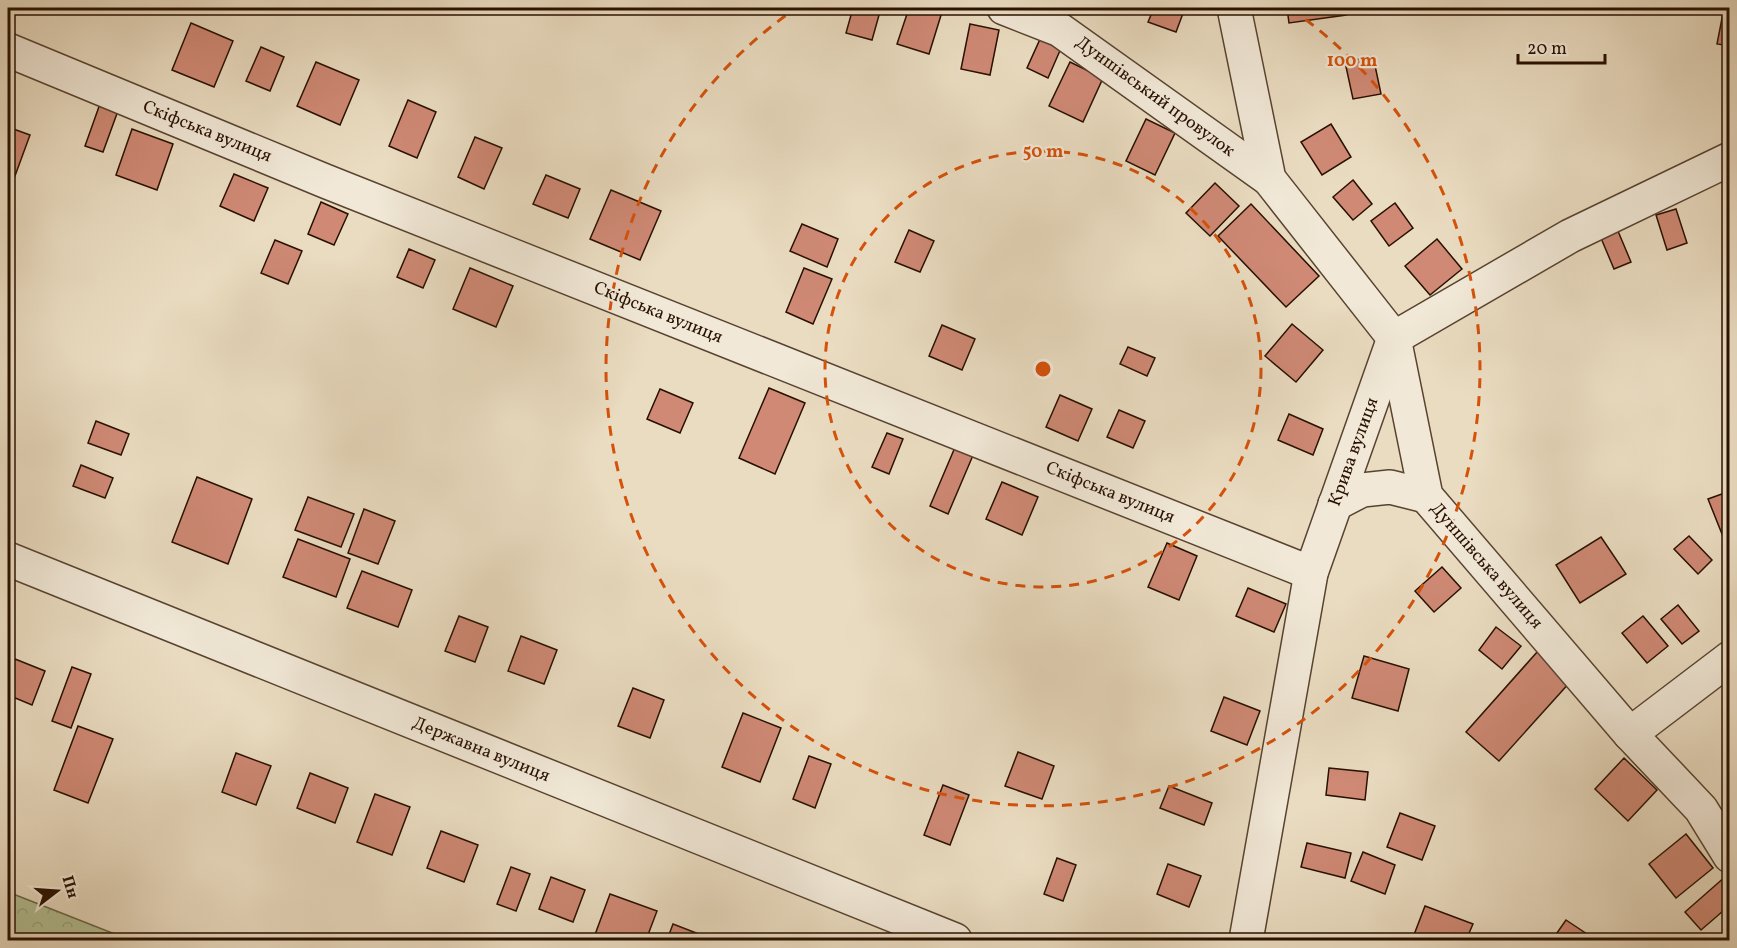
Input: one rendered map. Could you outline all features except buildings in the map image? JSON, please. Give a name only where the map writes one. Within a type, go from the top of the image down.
[{"type":"street","name":"Дуншівський провулок","points":[[1004,8],[1060,30],[1269,179]]},
{"type":"street","name":"Дуншівська вулиця","points":[[1234,8],[1269,179],[1394,338],[1426,496],[1630,734],[1701,808],[1730,856]]},
{"type":"street","name":"Скіфська вулиця","points":[[8,50],[325,181],[1311,573]]},
{"type":"street","points":[[1394,338],[1570,236],[1730,159]]},
{"type":"street","name":"Крива вулиця","points":[[1246,940],[1311,573],[1394,338]]},
{"type":"street","points":[[1335,504],[1362,490],[1390,487],[1426,496]]},
{"type":"street","name":"Державна вулиця","points":[[8,559],[955,940]]},
{"type":"street","points":[[1630,734],[1730,658]]},
{"type":"green space","points":[[8,892],[130,940],[8,940]]}]
